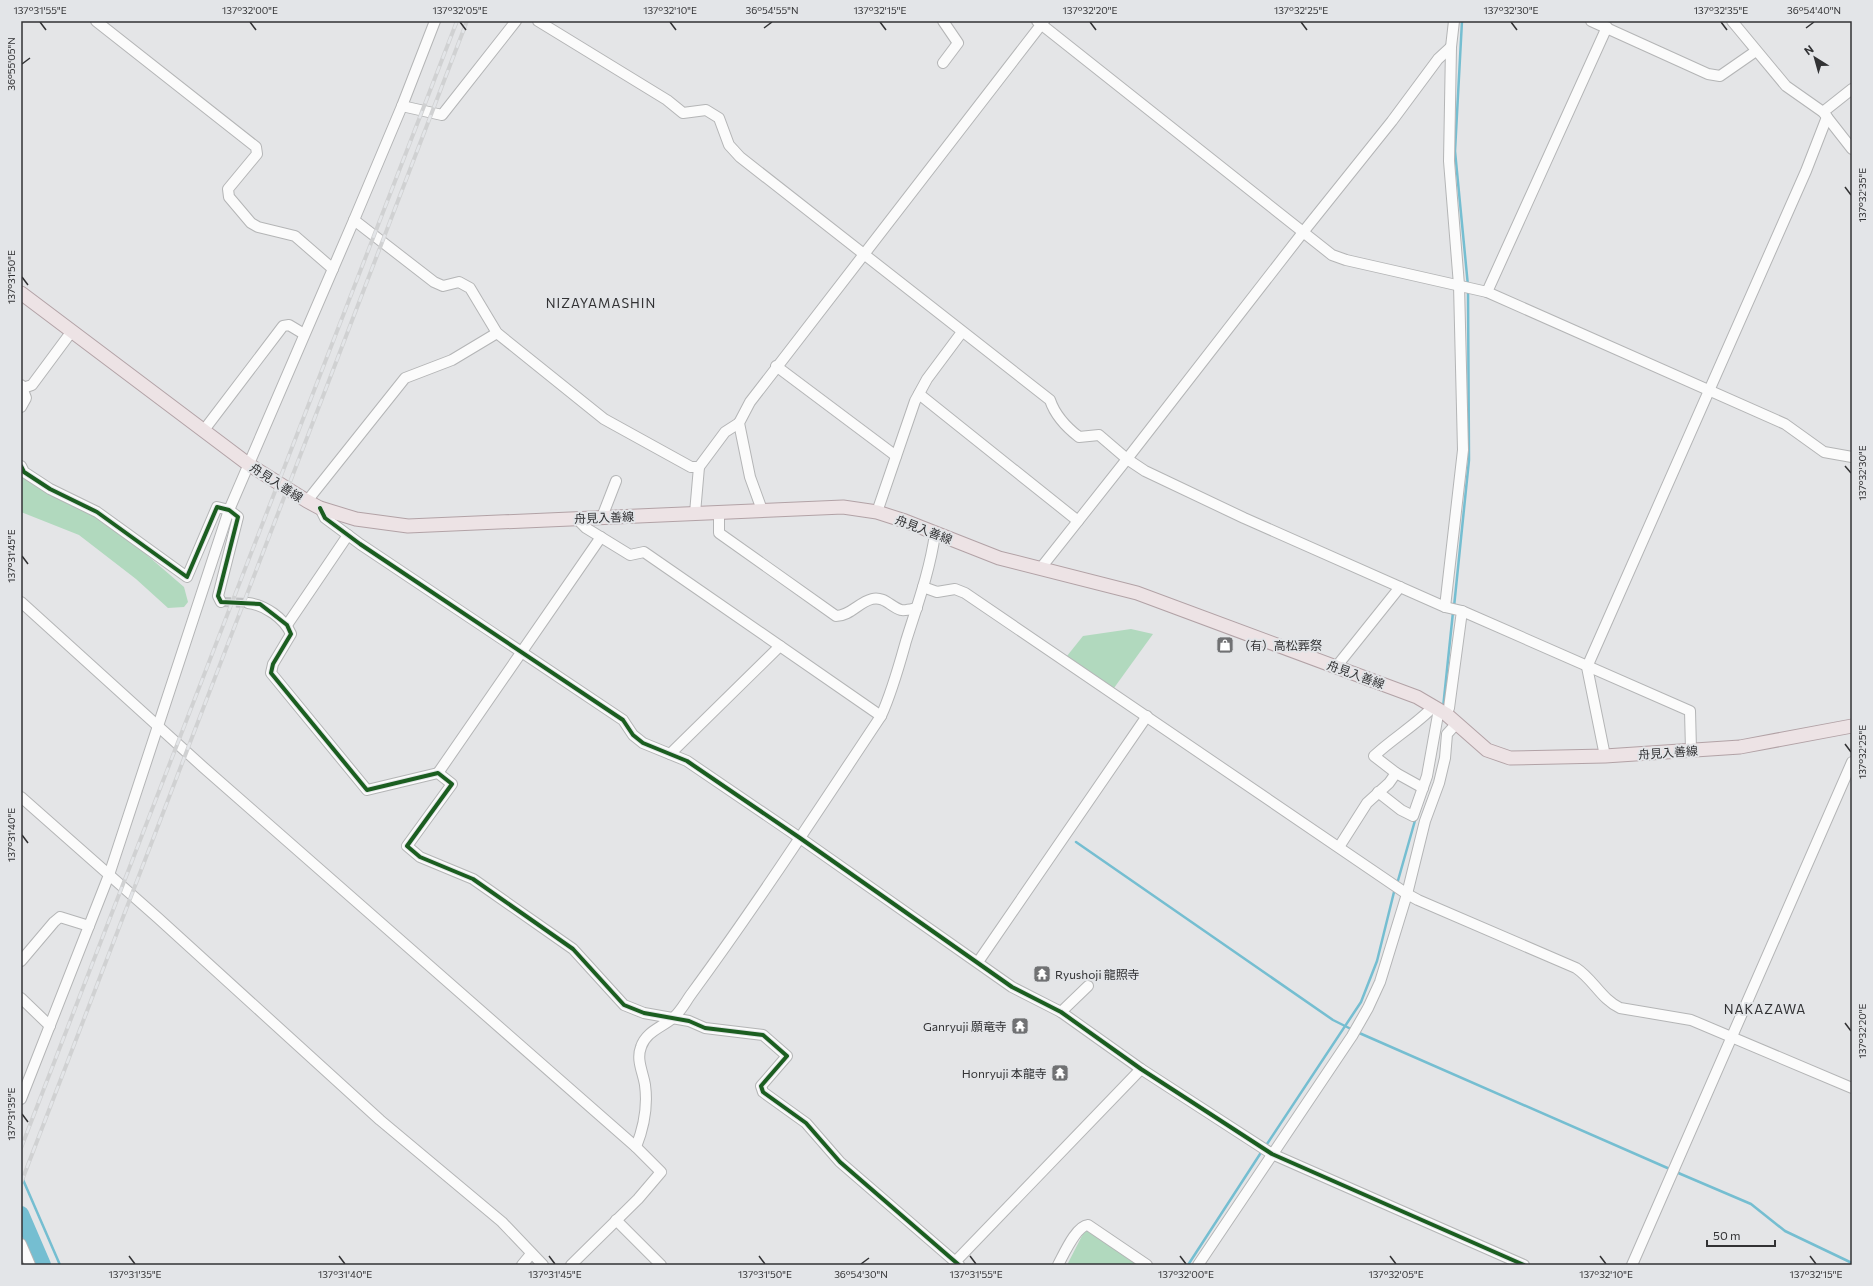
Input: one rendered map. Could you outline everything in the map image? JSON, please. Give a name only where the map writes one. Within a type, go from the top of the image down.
[{"type":"main road","name":"舟見入善線","points":[[21,293],[248,464],[320,508],[356,519],[408,526],[843,507],[877,512],[905,521],[934,534],[999,558],[1138,592],[1336,666],[1417,697],[1440,710],[1487,750],[1510,758],[1604,756],[1740,747],[1852,726]]},
{"type":"street","points":[[96,21],[256,147],[257,154],[228,189],[229,196],[251,223],[258,227],[295,236],[333,269]]},
{"type":"street","points":[[21,1099],[109,875],[229,510],[354,220],[402,106],[435,21]]},
{"type":"street","points":[[402,106],[442,115],[516,21]]},
{"type":"street","points":[[538,21],[667,100],[683,112],[706,110],[719,118],[729,145],[740,157],[1050,400],[1054,410],[1079,437],[1099,435],[1127,459],[1145,471],[1244,518],[1445,607],[1462,611],[1586,667],[1690,711],[1691,750]]},
{"type":"street","points":[[943,21],[958,43],[943,63]]},
{"type":"street","points":[[1445,607],[1463,450],[1459,285],[1448,161],[1451,47],[1454,21]]},
{"type":"street","points":[[1591,21],[1708,74],[1720,76],[1756,51]]},
{"type":"street","points":[[1732,21],[1786,86],[1825,115],[1852,148]]},
{"type":"street","points":[[695,513],[699,467],[725,432],[739,423],[750,402],[776,366],[864,254],[1041,22],[1304,231],[1332,255],[1346,260],[1487,292],[1785,424],[1824,452],[1852,458]]},
{"type":"street","points":[[1487,292],[1611,29]]},
{"type":"street","points":[[1040,569],[1304,231],[1392,121],[1438,60],[1451,47]]},
{"type":"street","points":[[1604,756],[1586,667],[1806,171],[1825,115],[1852,89]]},
{"type":"street","points":[[354,220],[434,282],[443,286],[459,282],[470,288],[497,333],[604,419],[690,467],[699,467]]},
{"type":"street","points":[[204,430],[283,326],[288,325],[304,334]]},
{"type":"street","points":[[21,407],[26,398],[22,386],[32,386],[72,332]]},
{"type":"street","points":[[877,512],[918,394],[927,379],[962,332]]},
{"type":"street","points":[[307,501],[405,378],[452,360],[497,333]]},
{"type":"street","points":[[776,366],[896,456]]},
{"type":"street","points":[[918,394],[1078,521]]},
{"type":"street","points":[[739,423],[750,478],[762,510]]},
{"type":"street","points":[[21,466],[24,472],[50,489],[97,512],[187,577],[217,507],[229,510],[238,517],[218,596],[221,602]]},
{"type":"street","points":[[602,517],[616,480]]},
{"type":"street","points":[[320,508],[325,518],[348,535],[623,720],[633,735],[643,742],[687,760],[1012,987],[1061,1012],[1141,1068],[1272,1154],[1524,1265]]},
{"type":"street","points":[[719,512],[719,533],[836,616],[843,616],[864,602],[874,598],[881,599],[901,610],[917,608]]},
{"type":"street","points":[[576,518],[586,528],[630,555],[644,552],[881,716]]},
{"type":"street","points":[[636,1147],[643,1127],[645,1112],[645,1085],[639,1061],[641,1046],[649,1034],[674,1017],[750,912],[881,716],[888,701],[917,608],[934,534]]},
{"type":"street","points":[[287,625],[348,535]]},
{"type":"street","points":[[248,603],[260,604],[287,625],[291,634],[272,664],[271,674],[367,790],[438,773],[601,537]]},
{"type":"street","points":[[923,586],[937,592],[955,589],[965,593],[1407,894],[1418,900],[1576,968],[1585,974],[1612,1004],[1620,1008],[1691,1020],[1732,1036],[1852,1088]]},
{"type":"street","points":[[1336,666],[1400,587]]},
{"type":"street","points":[[21,602],[159,725],[203,767],[636,1147],[661,1172],[571,1265]]},
{"type":"street","points":[[1422,788],[1396,773],[1374,756],[1389,742],[1424,717],[1449,708],[1462,611]]},
{"type":"street","points":[[670,754],[780,646]]},
{"type":"street","points":[[1378,792],[1401,810],[1413,816],[1427,776],[1440,710]]},
{"type":"street","points":[[978,962],[1147,716]]},
{"type":"street","points":[[1198,1265],[1352,1036],[1368,1008],[1380,982],[1407,894],[1425,821],[1439,783],[1445,758],[1447,734],[1457,723]]},
{"type":"street","points":[[1632,1265],[1852,762]]},
{"type":"street","points":[[438,773],[452,784],[407,846],[420,857],[473,879],[573,949],[624,1005],[644,1013],[674,1017],[705,1028],[763,1035],[787,1056],[761,1086],[763,1092],[806,1123],[840,1162],[957,1263],[1141,1068]]},
{"type":"street","points":[[1339,847],[1367,803],[1396,773]]},
{"type":"street","points":[[21,797],[375,1116],[502,1222],[543,1265]]},
{"type":"street","points":[[21,961],[60,917],[89,926]]},
{"type":"street","points":[[1061,1012],[1088,986]]},
{"type":"street","points":[[21,998],[50,1026]]},
{"type":"street","points":[[616,1220],[661,1265]]},
{"type":"street","points":[[1058,1265],[1078,1230],[1083,1226],[1088,1225],[1148,1265]]},
{"type":"street","points":[[21,1244],[30,1265]]},
{"type":"street","points":[[522,1265],[532,1254]]},
{"type":"green space","points":[[21,474],[96,517],[126,537],[184,587],[188,602],[184,607],[168,608],[136,579],[79,535],[21,512]]},
{"type":"green space","points":[[1131,629],[1153,634],[1114,688],[1067,656],[1083,636]]},
{"type":"green space","points":[[1089,1229],[1141,1265],[1067,1265],[1085,1230]]},
{"type":"waterway","points":[[1462,21],[1455,151],[1468,286]]},
{"type":"waterway","points":[[1454,607],[1469,460],[1468,291]]},
{"type":"waterway","points":[[1443,708],[1453,612]]},
{"type":"waterway","points":[[1397,884],[1416,817]]},
{"type":"waterway","points":[[1076,842],[1333,1020],[1353,1030]]},
{"type":"waterway","points":[[1265,1147],[1361,1002],[1377,961],[1395,888]]},
{"type":"waterway","points":[[1357,1032],[1672,1170]]},
{"type":"waterway","points":[[1188,1265],[1262,1151]]},
{"type":"waterway","points":[[1676,1172],[1751,1204],[1785,1231],[1852,1263]]},
{"type":"waterway","points":[[21,1175],[60,1265]]},
{"type":"waterway","points":[[21,1214],[43,1265]]},
{"type":"tunnel","points":[[221,602],[248,603]]},
{"type":"railway","points":[[21,1148],[457,21]]},
{"type":"railway","points":[[21,1183],[467,21]]},
{"type":"cycle path","points":[[21,466],[24,472],[50,489],[97,512],[187,577],[217,507],[229,510],[238,517],[218,596],[221,602],[260,604],[287,625],[291,634],[273,664],[271,673],[367,790],[438,773],[452,784],[407,846],[420,857],[473,879],[573,949],[624,1005],[644,1013],[689,1021],[705,1028],[763,1035],[787,1056],[761,1086],[763,1092],[806,1123],[840,1162],[959,1265]]},
{"type":"cycle path","points":[[320,508],[325,518],[360,544],[623,720],[633,735],[643,743],[687,761],[800,838],[1012,987],[1061,1012],[1141,1069],[1272,1154],[1524,1265]]},
{"type":"place","name":"（有）高松葬祭","points":[[1225,645]]},
{"type":"place","name":"Ryushoji 龍照寺","points":[[1042,974]]},
{"type":"place","name":"Ganryuji 願竜寺","points":[[1020,1026]]},
{"type":"place","name":"Honryuji 本龍寺","points":[[1060,1073]]},
{"type":"district","name":"NIZAYAMASHIN","points":[[601,303]]},
{"type":"district","name":"NAKAZAWA","points":[[1765,1009]]}]
